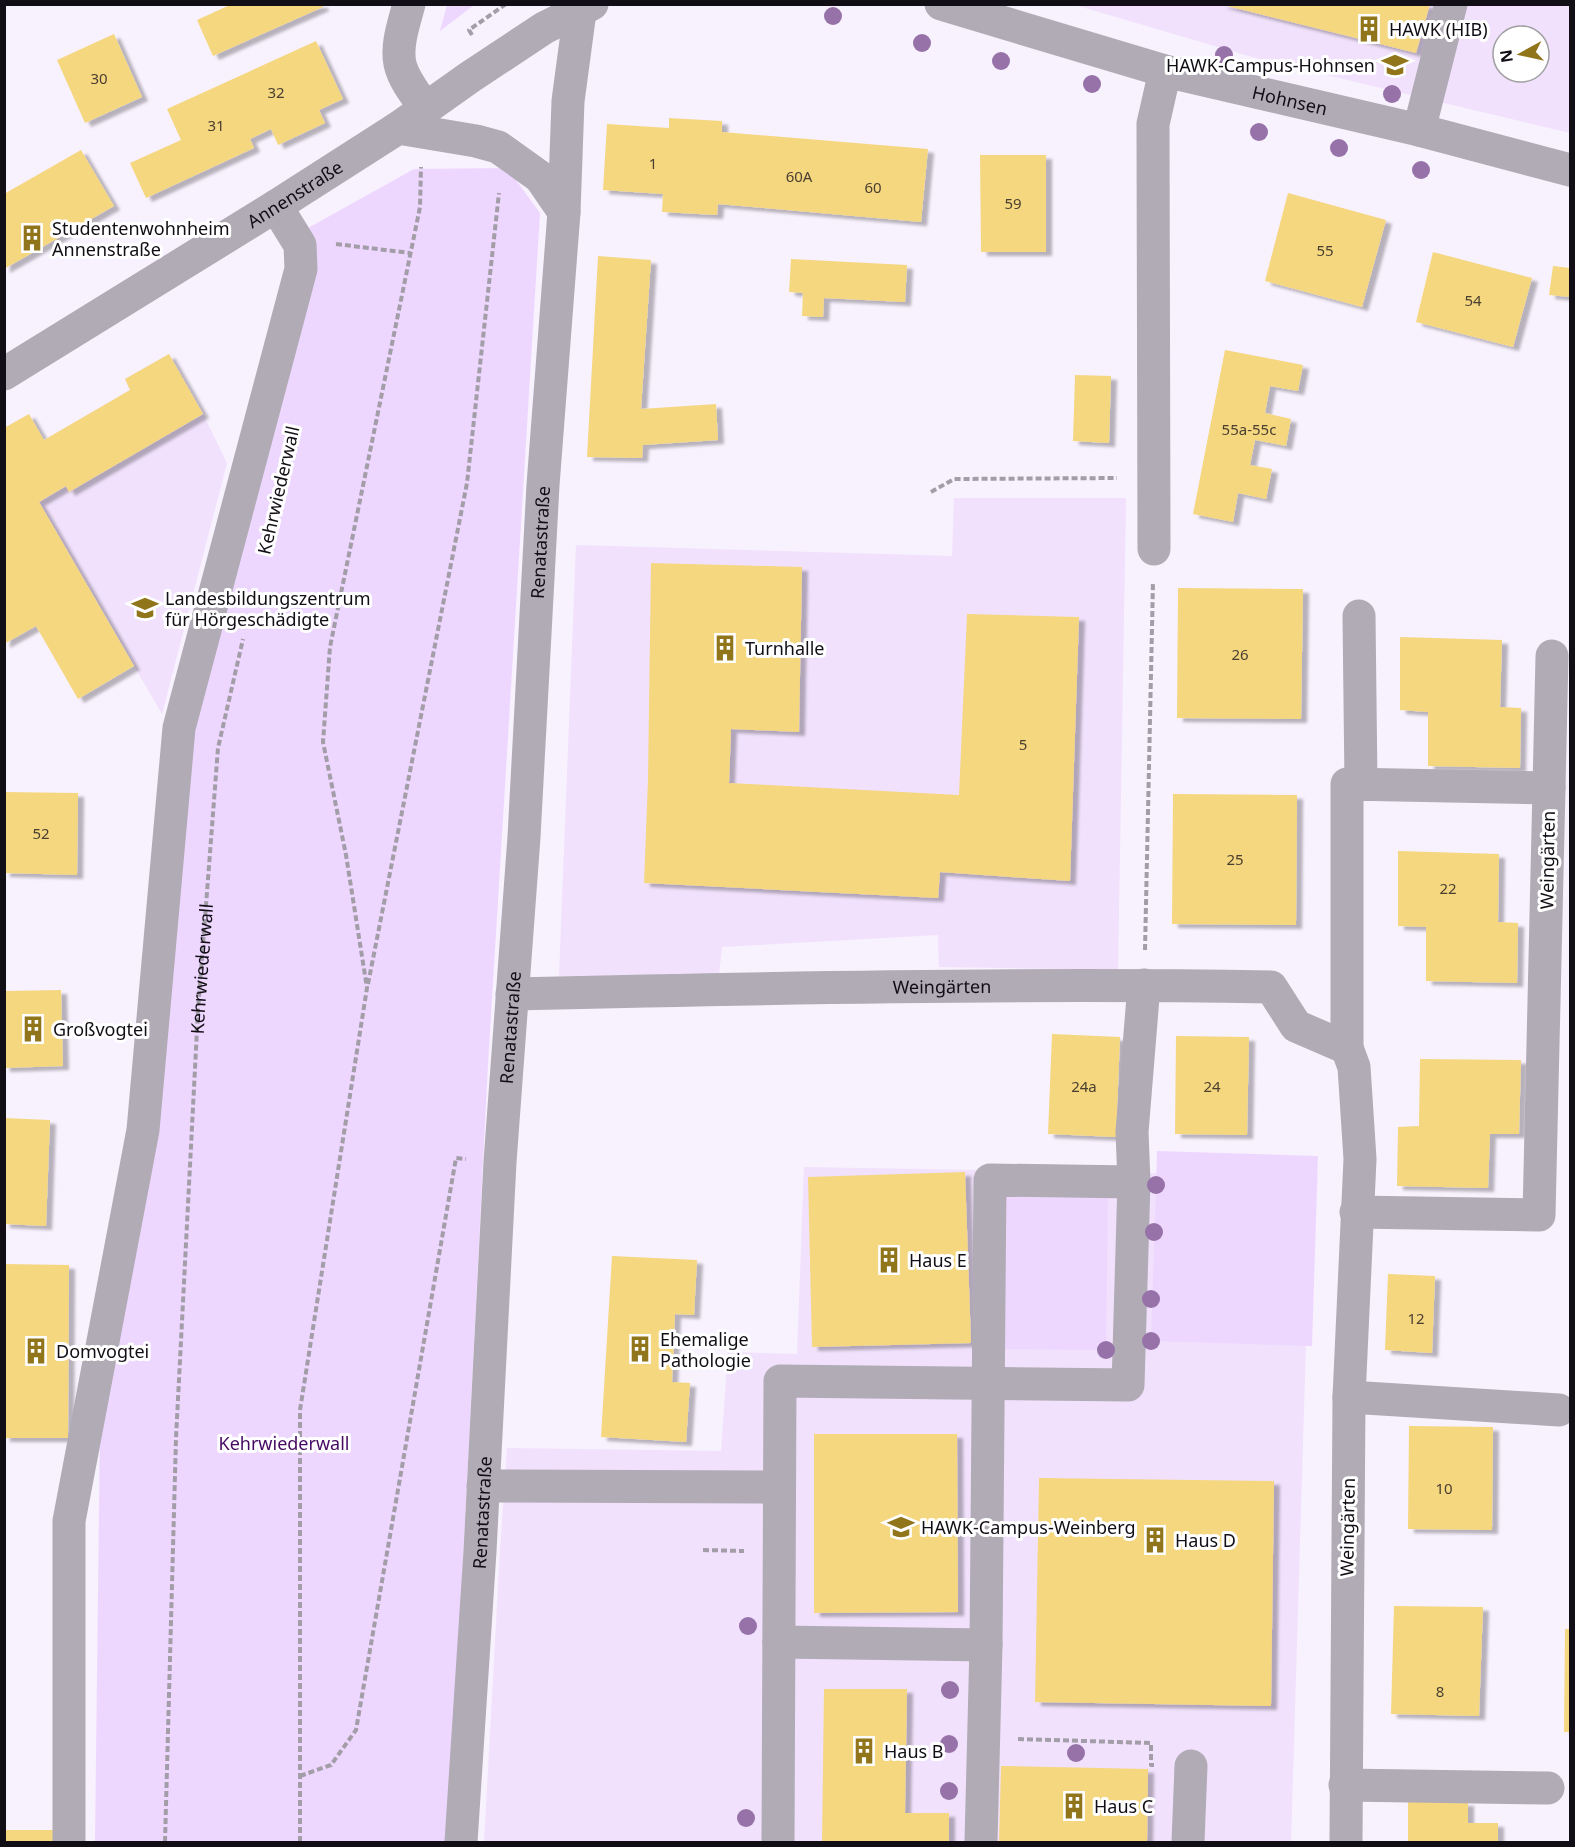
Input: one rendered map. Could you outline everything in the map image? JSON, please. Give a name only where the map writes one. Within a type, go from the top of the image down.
[{"type":"street","points":[[409,4],[400,40],[400,65],[410,87],[416,123],[498,147],[540,177],[564,212]]},
{"type":"street","name":"Hohnsen","points":[[941,4],[1166,71],[1419,130],[1570,170]]},
{"type":"street","points":[[1419,130],[1451,4]]},
{"type":"street","name":"Annenstraße","points":[[4,374],[276,206],[416,123],[470,77],[535,34],[585,6]]},
{"type":"street","name":"Renatastraße","points":[[461,1842],[500,1162],[524,837],[543,484],[564,212],[568,101],[585,6]]},
{"type":"street","points":[[1154,549],[1153,124],[1166,71]]},
{"type":"street","name":"Kehrwiederwall","points":[[69,1842],[69,1521],[143,1130],[179,728],[301,269],[300,245],[276,206]]},
{"type":"street","points":[[1359,616],[1361,784]]},
{"type":"street","points":[[1549,788],[1552,656]]},
{"type":"street","name":"Weingärten","points":[[1346,1842],[1349,1397],[1356,1212],[1360,1160],[1354,1067],[1347,1047],[1347,784],[1549,788],[1539,1215],[1356,1212]]},
{"type":"street","points":[[778,1842],[780,1381],[1128,1385],[1134,1182],[1132,1132],[1144,985]]},
{"type":"street","name":"Weingärten","points":[[512,994],[910,986],[1271,987],[1296,1026],[1347,1047]]},
{"type":"street","points":[[981,1842],[986,1645],[990,1180],[1134,1182]]},
{"type":"street","points":[[1349,1397],[1559,1410]]},
{"type":"street","points":[[483,1486],[779,1487]]},
{"type":"street","points":[[779,1642],[986,1645]]},
{"type":"street","points":[[1188,1842],[1191,1766]]},
{"type":"street","points":[[1345,1785],[1548,1788]]},
{"type":"path","points":[[367,988],[346,855],[323,742],[330,647],[420,207],[416,123]]},
{"type":"path","points":[[300,1842],[300,1410],[367,988],[467,483],[500,187],[498,147]]},
{"type":"path","points":[[331,234],[335,244],[410,253]]},
{"type":"path","points":[[932,492],[954,479],[1154,477]]},
{"type":"path","points":[[1144,985],[1154,549]]},
{"type":"path","name":"Kehrwiederwall","points":[[165,1842],[176,1438],[198,1010],[218,748],[244,633]]},
{"type":"path","points":[[300,1776],[331,1765],[357,1730],[456,1158],[500,1162]]},
{"type":"path","points":[[984,1738],[1151,1743],[1151,1765]]},
{"type":"shaded area","name":"HAWK-Campus-Hohnsen","points":[[1075,5],[1570,5],[1570,133],[1259,59]]},
{"type":"shaded area","name":"Landesbildungszentrum für Hörgeschädigte","points":[[169,354],[203,414],[227,463],[162,714],[39,502],[65,486],[29,414],[44,440],[130,390],[125,379]]},
{"type":"shaded area","points":[[954,498],[1126,498],[1118,970],[939,967],[938,935],[722,947],[718,984],[559,977],[576,545],[952,556]]},
{"type":"shaded area","name":"HAWK-Campus-Weinberg","points":[[804,1167],[1311,1176],[1291,1842],[484,1842],[507,1448],[721,1451],[728,1352],[797,1354]]},
{"type":"green space","points":[[447,4],[474,5],[440,31]]},
{"type":"green space","name":"Kehrwiederwall","points":[[507,168],[540,213],[488,1064],[449,1842],[95,1842],[100,1427],[191,727],[299,233],[414,169]]},
{"type":"green space","points":[[1157,1151],[1318,1156],[1312,1346],[1151,1341]]},
{"type":"green space","points":[[996,1192],[1108,1194],[1106,1350],[994,1349]]},
{"type":"building","points":[[232,4],[322,4],[323,7],[213,56],[197,20]]},
{"type":"building","name":"HAWK (HIB)","points":[[1219,4],[1430,4],[1416,53]]},
{"type":"building","points":[[114,34],[142,97],[85,123],[57,60]]},
{"type":"building","points":[[316,41],[343,99],[319,110],[325,123],[278,145],[271,129],[250,139],[254,148],[146,198],[130,163],[181,140],[167,109]]},
{"type":"building","points":[[669,118],[722,121],[722,132],[928,149],[921,222],[718,204],[717,215],[662,212],[663,194],[603,190],[607,124],[669,128]]},
{"type":"building","name":"Studentenwohnheim Annenstraße","points":[[81,150],[114,206],[4,269],[4,194]]},
{"type":"building","points":[[980,155],[1046,155],[1046,252],[981,252]]},
{"type":"building","points":[[1288,193],[1386,220],[1362,307],[1265,281]]},
{"type":"building","points":[[1433,252],[1532,278],[1513,347],[1416,322]]},
{"type":"building","points":[[598,256],[651,260],[641,409],[716,404],[718,440],[643,445],[642,458],[587,457]]},
{"type":"building","points":[[791,259],[907,265],[905,302],[824,298],[823,317],[802,316],[803,293],[789,292]]},
{"type":"building","points":[[1553,266],[1570,268],[1570,297],[1549,295]]},
{"type":"building","points":[[1225,350],[1303,365],[1298,391],[1270,386],[1265,413],[1291,419],[1286,446],[1255,440],[1250,465],[1272,469],[1266,499],[1238,493],[1233,522],[1193,514]]},
{"type":"building","points":[[169,354],[203,414],[69,492],[66,486],[39,502],[134,666],[78,699],[36,626],[4,644],[4,428],[29,414],[44,440],[130,390],[125,379]]},
{"type":"building","points":[[1075,375],[1111,376],[1109,443],[1073,441]]},
{"type":"building","points":[[651,563],[802,567],[799,732],[731,729],[729,783],[959,795],[967,614],[1079,617],[1070,881],[940,872],[938,898],[644,883]]},
{"type":"building","points":[[1178,588],[1303,589],[1301,719],[1177,718]]},
{"type":"building","points":[[1400,637],[1502,640],[1500,707],[1521,708],[1520,768],[1428,766],[1428,712],[1400,710]]},
{"type":"building","points":[[4,792],[78,793],[77,875],[4,873]]},
{"type":"building","points":[[1173,794],[1297,795],[1296,925],[1172,924]]},
{"type":"building","points":[[1398,851],[1499,854],[1498,922],[1518,923],[1517,983],[1426,981],[1426,927],[1398,926]]},
{"type":"building","name":"Großvogtei","points":[[61,990],[63,1066],[4,1068],[4,991]]},
{"type":"building","points":[[1052,1034],[1120,1037],[1116,1137],[1048,1134]]},
{"type":"building","points":[[1176,1036],[1249,1037],[1247,1135],[1175,1134]]},
{"type":"building","points":[[1420,1059],[1521,1060],[1519,1134],[1490,1134],[1488,1188],[1397,1186],[1398,1127],[1419,1126]]},
{"type":"building","points":[[4,1118],[50,1120],[46,1226],[4,1224]]},
{"type":"building","name":"Haus E","points":[[965,1172],[971,1343],[812,1347],[808,1177]]},
{"type":"building","name":"Ehemalige Pathologie","points":[[612,1256],[697,1260],[694,1315],[675,1314],[672,1382],[690,1383],[686,1442],[601,1437]]},
{"type":"building","name":"Domvogtei","points":[[4,1264],[69,1265],[68,1438],[4,1438]]},
{"type":"building","points":[[1388,1274],[1435,1276],[1432,1353],[1385,1350]]},
{"type":"building","points":[[1409,1426],[1493,1427],[1492,1530],[1408,1529]]},
{"type":"building","points":[[814,1434],[957,1434],[958,1612],[814,1613]]},
{"type":"building","name":"Haus D","points":[[1039,1478],[1274,1481],[1271,1706],[1035,1702]]},
{"type":"building","points":[[1394,1606],[1483,1607],[1479,1716],[1391,1714]]},
{"type":"building","points":[[1565,1629],[1570,1629],[1570,1732],[1564,1732]]},
{"type":"building","name":"Haus B","points":[[824,1689],[907,1689],[905,1813],[949,1813],[949,1842],[822,1842]]},
{"type":"building","name":"Haus C","points":[[1001,1766],[1148,1769],[1147,1842],[999,1842]]},
{"type":"building","points":[[1408,1802],[1468,1802],[1468,1823],[1498,1823],[1498,1842],[1408,1842]]},
{"type":"building","points":[[4,1830],[61,1830],[61,1842],[4,1842]]},
{"type":"place","name":"HAWK (HIB)","points":[[1369,29]]},
{"type":"place","name":"HAWK-Campus-Hohnsen","points":[[1395,65]]},
{"type":"place","name":"Studentenwohnheim Annenstraße","points":[[32,238]]},
{"type":"place","name":"Landesbildungszentrum für Hörgeschädigte","points":[[145,608]]},
{"type":"place","name":"Turnhalle","points":[[725,648]]},
{"type":"place","name":"Großvogtei","points":[[33,1029]]},
{"type":"place","name":"Haus E","points":[[889,1260]]},
{"type":"place","name":"Ehemalige Pathologie","points":[[640,1349]]},
{"type":"place","name":"Domvogtei","points":[[36,1351]]},
{"type":"place","name":"HAWK-Campus-Weinberg","points":[[901,1527]]},
{"type":"place","name":"Haus D","points":[[1155,1540]]},
{"type":"place","name":"Haus B","points":[[864,1751]]},
{"type":"place","name":"Haus C","points":[[1074,1806]]}]
